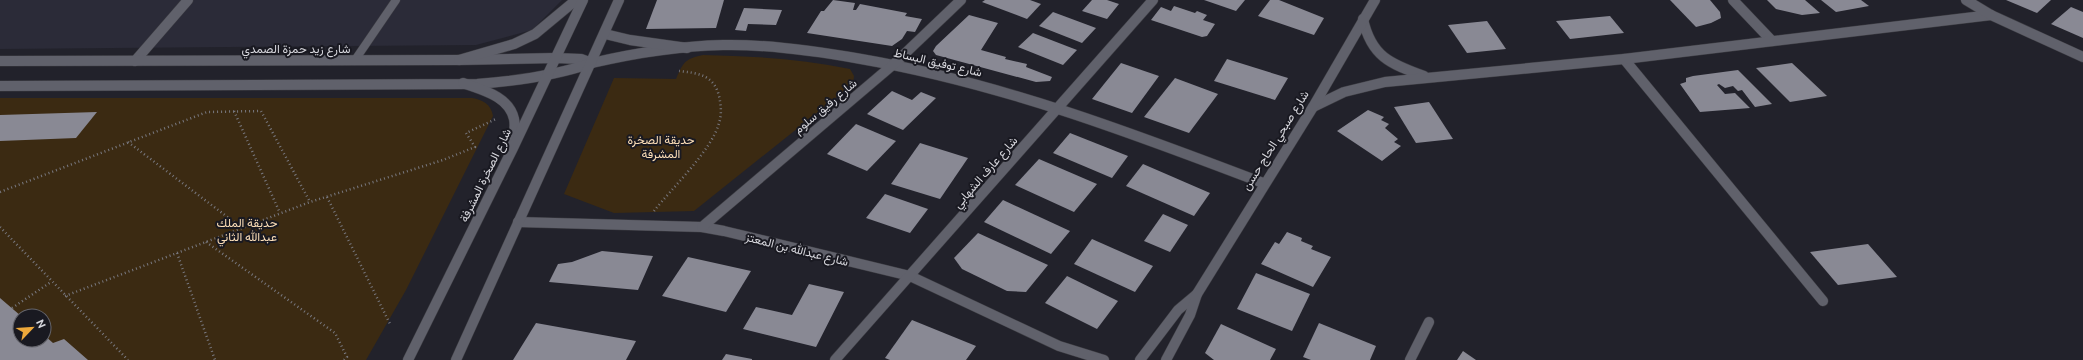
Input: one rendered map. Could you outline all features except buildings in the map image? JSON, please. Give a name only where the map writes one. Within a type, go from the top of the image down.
[{"type":"street","points":[[135,61],[188,0]]},
{"type":"street","points":[[459,60],[514,44],[535,34],[576,0]]},
{"type":"street","name":"شارع الصخرة المشرفة","points":[[408,360],[513,148],[583,0]]},
{"type":"street","points":[[456,360],[592,63],[619,0]]},
{"type":"street","name":"شارع رفيق سلوم","points":[[702,227],[895,63],[960,0]]},
{"type":"street","name":"شارع عارف الشهابي","points":[[835,360],[1153,0]]},
{"type":"street","name":"شارع صبحي الحاج حسن","points":[[1166,360],[1190,315],[1197,294],[1313,107],[1375,0]]},
{"type":"street","points":[[1733,0],[1772,41]]},
{"type":"street","points":[[1966,0],[1991,15],[2083,57]]},
{"type":"street","points":[[1313,107],[1344,92],[1371,84],[1624,59],[1991,15]]},
{"type":"street","points":[[1363,19],[1367,39],[1381,57],[1392,64],[1428,78]]},
{"type":"street","points":[[605,34],[630,40],[687,48]]},
{"type":"street","name":"شارع توفيق البساط","points":[[592,63],[649,52],[724,45],[816,51],[895,63],[996,88],[1059,107],[1108,124],[1264,184]]},
{"type":"street","name":"شارع زيد حمزة الصمدي","points":[[0,61],[459,60],[555,58],[581,59],[592,63]]},
{"type":"street","points":[[1624,59],[1823,301]]},
{"type":"street","points":[[0,86],[463,83],[546,78],[592,63]]},
{"type":"street","points":[[463,83],[494,94],[507,105],[514,119],[513,148]]},
{"type":"street","name":"شارع عبدالله بن المعتز","points":[[518,222],[702,227],[910,276],[1060,346],[1104,360]]},
{"type":"street","name":"شارع صبحي الحاج حسن","points":[[1140,360],[1178,310],[1197,294]]},
{"type":"street","points":[[1410,360],[1429,322]]},
{"type":"street","name":"شارع عبدالله بن المعتز","points":[[1060,346],[1080,360]]},
{"type":"lane","points":[[356,60],[396,0]]},
{"type":"path","points":[[645,226],[652,213],[704,150],[718,128],[720,108],[718,89],[710,78],[696,73],[680,71]]},
{"type":"path","points":[[234,111],[280,213]]},
{"type":"path","points":[[0,192],[207,112],[261,111],[310,202]]},
{"type":"path","points":[[65,296],[310,202],[443,160],[475,147],[466,133],[496,119]]},
{"type":"path","points":[[128,142],[242,228]]},
{"type":"path","points":[[326,197],[391,326]]},
{"type":"path","points":[[0,227],[51,282],[128,360]]},
{"type":"path","points":[[206,242],[335,332],[347,357],[344,360]]},
{"type":"path","points":[[177,253],[215,360]]},
{"type":"path","points":[[12,308],[51,282]]},
{"type":"shaded area","points":[[0,0],[562,0],[532,30],[476,45],[0,49]]},
{"type":"green space","name":"حديقة الصخرة المشرفة","points":[[703,55],[777,59],[850,69],[854,76],[853,83],[694,211],[614,213],[564,194],[614,78],[676,79],[685,62]]},
{"type":"green space","name":"حديقة الملك عبدالله الثاني","points":[[0,98],[472,98],[486,103],[493,116],[406,290],[366,360],[0,360]]}]
